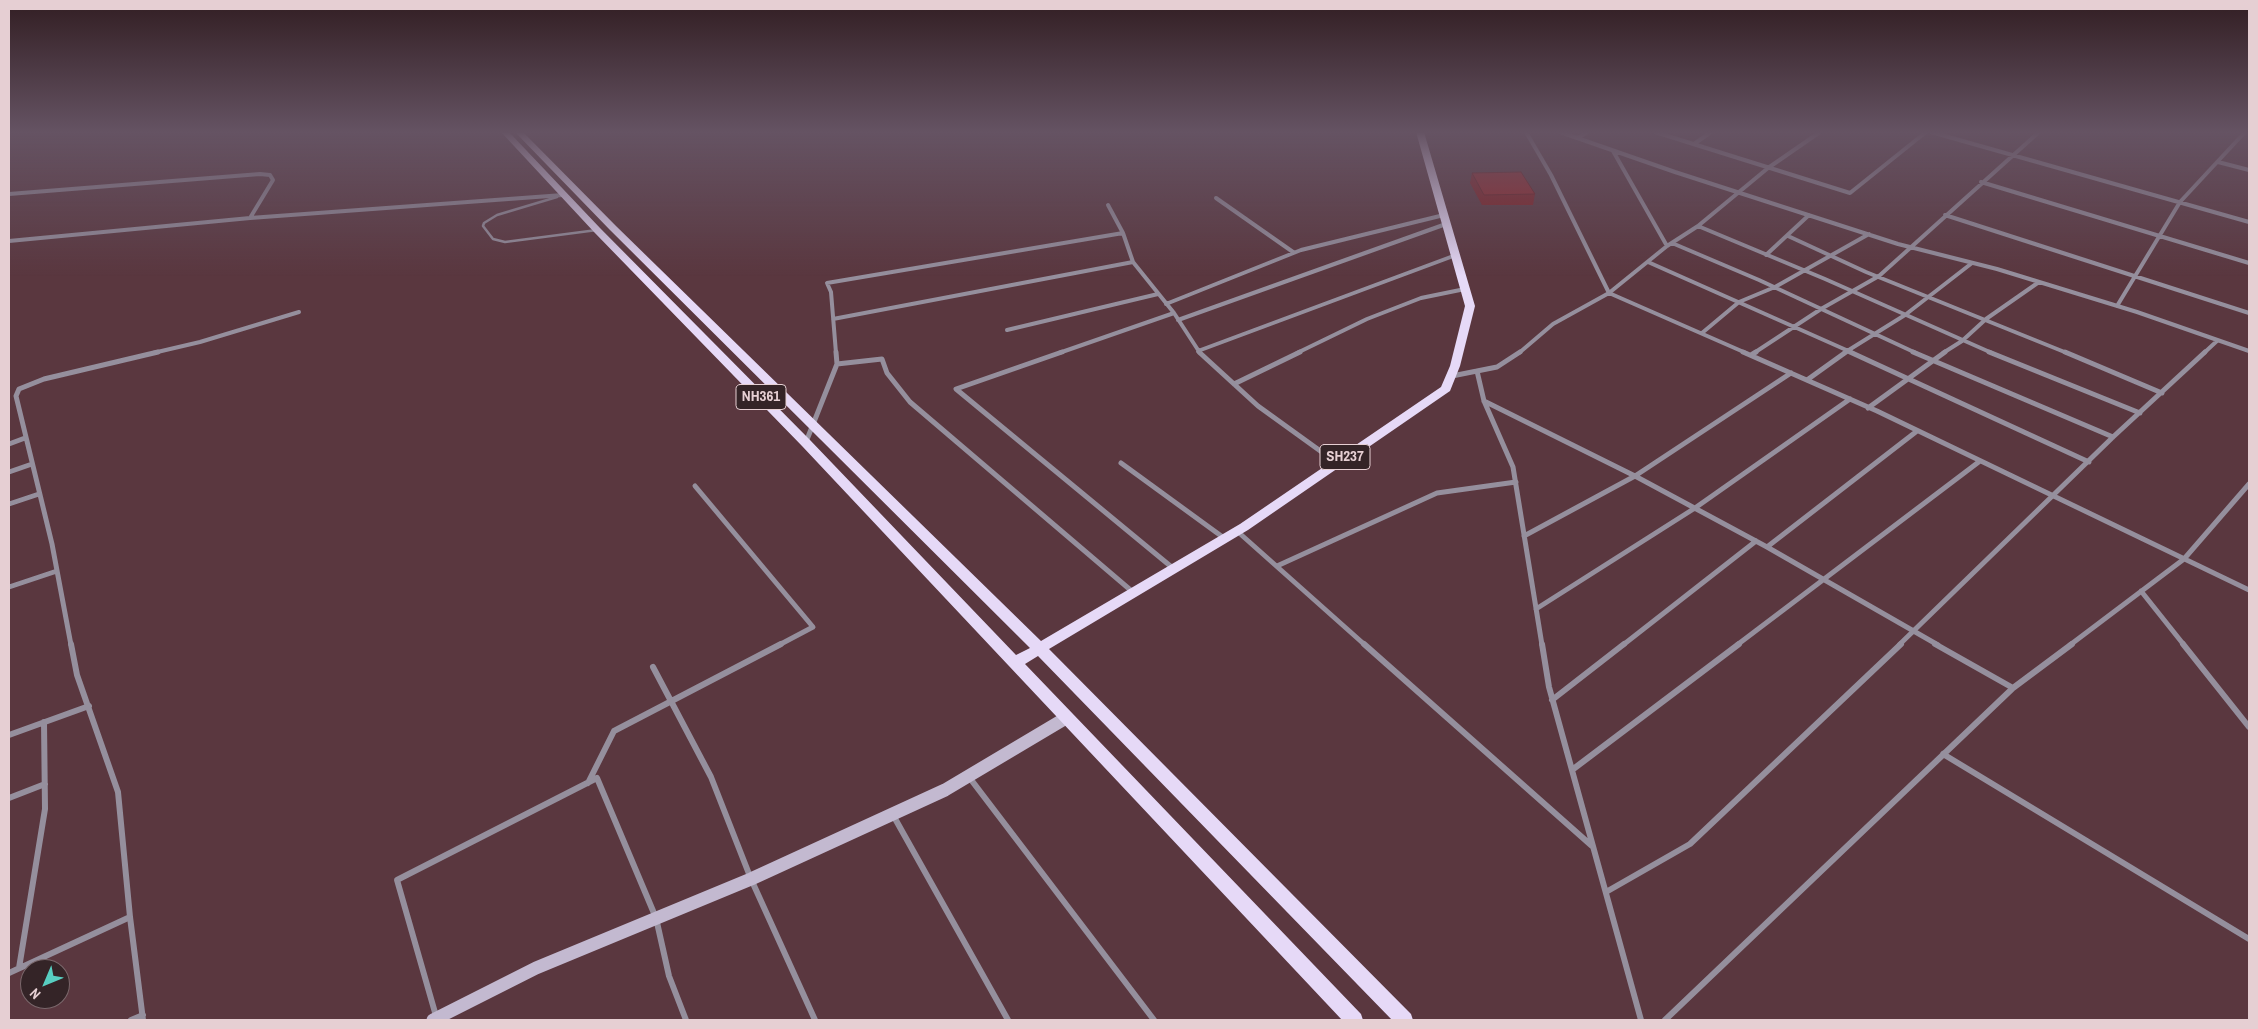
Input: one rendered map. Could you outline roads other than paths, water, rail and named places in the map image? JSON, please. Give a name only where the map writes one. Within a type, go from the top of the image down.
[{"type":"main road","name":"NH361","points":[[549,180],[806,443],[1015,664]]},
{"type":"main road","points":[[566,180],[612,228],[1040,649],[1404,1020]]},
{"type":"main road","name":"SH237","points":[[1015,664],[1237,531],[1446,389],[1470,306],[1434,180]]},
{"type":"main road","points":[[1015,664],[1354,1020]]},
{"type":"main road","points":[[436,1020],[536,968],[751,878],[892,814],[969,777],[1066,718]]},
{"type":"street","points":[[9,194],[184,180]]},
{"type":"street","points":[[250,218],[273,180]]},
{"type":"street","points":[[1553,180],[1609,293],[1850,399],[2249,590]]},
{"type":"street","points":[[1630,180],[1669,245],[1775,287],[1872,334],[2113,437]]},
{"type":"street","points":[[1701,180],[1910,247],[2039,282],[2117,306],[2249,351]]},
{"type":"street","points":[[1451,376],[1497,368],[1512,359],[1553,324],[1609,293],[1669,245],[1698,226],[1752,180]]},
{"type":"street","points":[[1806,180],[1850,194],[1867,180]]},
{"type":"street","points":[[2103,180],[2249,222]]},
{"type":"street","points":[[2117,306],[2180,202],[2201,180]]},
{"type":"street","points":[[1752,355],[1821,309],[1879,276],[1981,182],[2249,263]]},
{"type":"street","points":[[9,241],[250,218],[563,195]]},
{"type":"street","points":[[1216,198],[1293,252]]},
{"type":"street","points":[[1108,205],[1123,233],[1133,262],[1174,313],[1198,351],[1258,406],[1337,463]]},
{"type":"street","points":[[1766,255],[1809,215]]},
{"type":"street","points":[[1945,215],[2249,313]]},
{"type":"street","points":[[1166,304],[1293,252],[1445,219]]},
{"type":"street","points":[[1178,320],[1445,219]]},
{"type":"street","points":[[1698,226],[1962,341],[2140,412]]},
{"type":"street","points":[[806,443],[837,364],[831,292],[827,283],[1123,233]]},
{"type":"street","points":[[1702,333],[1739,302],[1775,287],[1869,234]]},
{"type":"street","points":[[1788,236],[1831,256],[2162,393]]},
{"type":"street","points":[[1198,351],[1456,255]]},
{"type":"street","points":[[833,318],[1133,262]]},
{"type":"street","points":[[1648,262],[1796,327],[2089,462]]},
{"type":"street","points":[[1807,380],[1872,334],[1905,315],[1972,263]]},
{"type":"street","points":[[1868,408],[1932,360],[1962,341],[1986,319],[2039,282]]},
{"type":"street","points":[[1234,384],[1366,319],[1421,298],[1465,290]]},
{"type":"street","points":[[1007,330],[1158,294]]},
{"type":"street","points":[[131,1020],[143,1017],[130,918],[118,792],[77,675],[57,571],[16,396],[19,389],[30,383],[200,342],[299,312]]},
{"type":"street","points":[[1174,313],[956,389],[1174,569]]},
{"type":"street","points":[[1606,892],[1690,844],[1914,631],[2113,437],[2218,340]]},
{"type":"street","points":[[837,364],[882,359],[887,373],[910,402],[1135,593]]},
{"type":"street","points":[[1477,371],[1484,401],[1513,467],[1552,700],[1641,1020]]},
{"type":"street","points":[[1524,536],[1635,476],[1791,373]]},
{"type":"street","points":[[1536,609],[1694,508],[1850,399]]},
{"type":"street","points":[[1484,401],[1635,476],[1756,541],[2013,688]]},
{"type":"street","points":[[1767,547],[1917,431]]},
{"type":"street","points":[[9,444],[25,438]]},
{"type":"street","points":[[1572,770],[1980,461]]},
{"type":"street","points":[[1121,463],[1225,538]]},
{"type":"street","points":[[9,472],[32,464]]},
{"type":"street","points":[[1277,566],[1437,493],[1516,482]]},
{"type":"street","points":[[1665,1020],[2013,688],[2184,559],[2249,484]]},
{"type":"street","points":[[588,783],[614,731],[813,627],[695,486]]},
{"type":"street","points":[[9,504],[39,494]]},
{"type":"street","points":[[1237,531],[1592,846]]},
{"type":"street","points":[[1552,700],[1756,541]]},
{"type":"street","points":[[9,588],[57,571]]},
{"type":"street","points":[[2141,591],[2249,727]]},
{"type":"street","points":[[653,667],[711,777],[751,878],[814,1020]]},
{"type":"street","points":[[9,735],[89,706]]},
{"type":"street","points":[[19,968],[45,809],[44,722]]},
{"type":"street","points":[[1943,754],[2249,940]]},
{"type":"street","points":[[969,777],[1154,1020]]},
{"type":"street","points":[[436,1020],[397,880],[597,778],[656,918],[669,976],[686,1020]]},
{"type":"street","points":[[9,798],[45,784]]},
{"type":"street","points":[[892,814],[1008,1020]]},
{"type":"street","points":[[9,973],[130,918]]},
{"type":"lane","points":[[563,195],[497,215],[484,223],[483,226],[493,239],[505,242],[597,230]]}]
